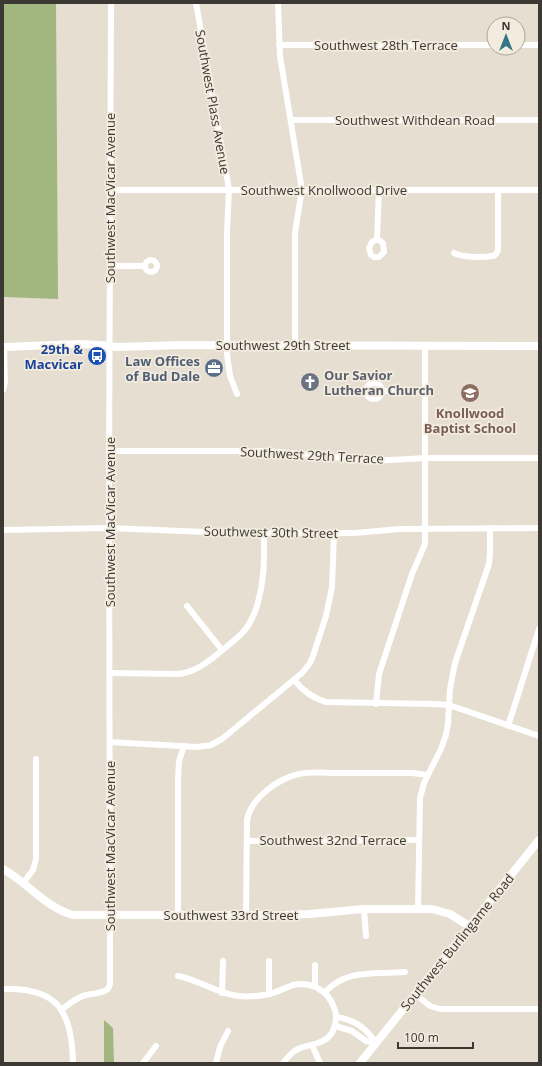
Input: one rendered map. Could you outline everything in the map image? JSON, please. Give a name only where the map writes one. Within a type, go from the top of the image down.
[{"type":"main road","name":"Southwest 29th Street","points":[[4,347],[81,344],[138,347],[227,345],[539,346]]},
{"type":"main road","name":"Southwest Burlingame Road","points":[[360,1063],[539,840]]},
{"type":"main road","name":"Southwest 33rd Street","points":[[3,869],[54,907],[66,913],[82,916],[309,914],[364,909],[432,909],[446,912],[469,926]]},
{"type":"street","name":"Southwest MacVicar Avenue","points":[[62,1010],[80,997],[87,994],[102,993],[108,989],[110,984],[109,346],[111,3]]},
{"type":"street","name":"Southwest Plass Avenue","points":[[196,3],[229,189],[227,232],[227,345],[229,371],[238,394]]},
{"type":"street","points":[[278,3],[279,45],[302,189],[295,234],[295,346]]},
{"type":"street","name":"Southwest 28th Terrace","points":[[279,45],[486,45]]},
{"type":"street","points":[[526,45],[539,45]]},
{"type":"street","name":"Southwest Withdean Road","points":[[291,120],[539,120]]},
{"type":"street","name":"Southwest Knollwood Drive","points":[[110,190],[539,190]]},
{"type":"street","points":[[377,239],[379,190]]},
{"type":"street","points":[[454,253],[460,256],[491,256],[497,253],[498,190]]},
{"type":"street","points":[[110,266],[145,266]]},
{"type":"street","points":[[376,704],[379,674],[412,574],[424,548],[426,529],[425,345]]},
{"type":"street","points":[[3,390],[5,382],[4,347]]},
{"type":"street","points":[[383,391],[425,391]]},
{"type":"street","name":"Southwest 29th Terrace","points":[[109,451],[268,451],[372,461],[426,458],[539,458]]},
{"type":"street","name":"Southwest 30th Street","points":[[3,530],[109,528],[264,533],[366,533],[400,529],[539,528]]},
{"type":"street","points":[[418,909],[420,798],[422,789],[446,735],[450,688],[455,663],[489,564],[490,528]]},
{"type":"street","points":[[110,673],[186,673],[206,664],[244,631],[255,612],[261,593],[264,573],[264,533]]},
{"type":"street","points":[[110,742],[202,747],[211,745],[222,739],[302,673],[310,663],[326,616],[332,587],[334,533]]},
{"type":"street","points":[[187,606],[222,650]]},
{"type":"street","points":[[508,726],[539,629]]},
{"type":"street","points":[[294,680],[311,696],[326,702],[449,705],[539,736]]},
{"type":"street","points":[[178,915],[178,780],[179,761],[184,746]]},
{"type":"street","points":[[23,883],[33,870],[36,859],[36,759]]},
{"type":"street","points":[[246,915],[247,820],[249,811],[252,804],[256,800],[277,783],[290,776],[306,773],[412,773],[428,775]]},
{"type":"street","name":"Southwest 32nd Terrace","points":[[247,841],[419,840]]},
{"type":"street","points":[[364,909],[366,936]]},
{"type":"street","points":[[222,993],[223,961]]},
{"type":"street","points":[[269,961],[269,994]]},
{"type":"street","points":[[315,965],[315,986]]},
{"type":"street","points":[[325,992],[337,982],[356,974],[404,972]]},
{"type":"street","points":[[178,976],[191,979],[208,988],[222,993],[238,996],[269,994],[298,984],[315,986],[325,992],[333,1004],[336,1017],[333,1031],[320,1043],[296,1050],[289,1055],[283,1063]]},
{"type":"street","points":[[3,988],[20,988],[35,991],[50,998],[62,1010],[68,1022],[71,1034],[72,1063]]},
{"type":"street","points":[[415,994],[430,1006],[440,1009],[539,1009]]},
{"type":"street","points":[[336,1017],[356,1023],[371,1035],[376,1043]]},
{"type":"street","points":[[335,1026],[352,1031],[366,1041],[376,1043]]},
{"type":"street","points":[[216,1063],[220,1047],[228,1031]]},
{"type":"street","points":[[312,1045],[320,1063]]},
{"type":"street","points":[[144,1063],[156,1046]]},
{"type":"green space","points":[[3,3],[56,3],[58,299],[3,297]]},
{"type":"green space","points":[[104,1020],[113,1028],[114,1063],[104,1063]]},
{"type":"place","name":"29th & Macvicar","points":[[97,356]]},
{"type":"place","name":"Law Offices of Bud Dale","points":[[214,368]]},
{"type":"place","name":"Our Savior Lutheran Church","points":[[310,382]]},
{"type":"place","name":"Knollwood Baptist School","points":[[470,393]]}]
